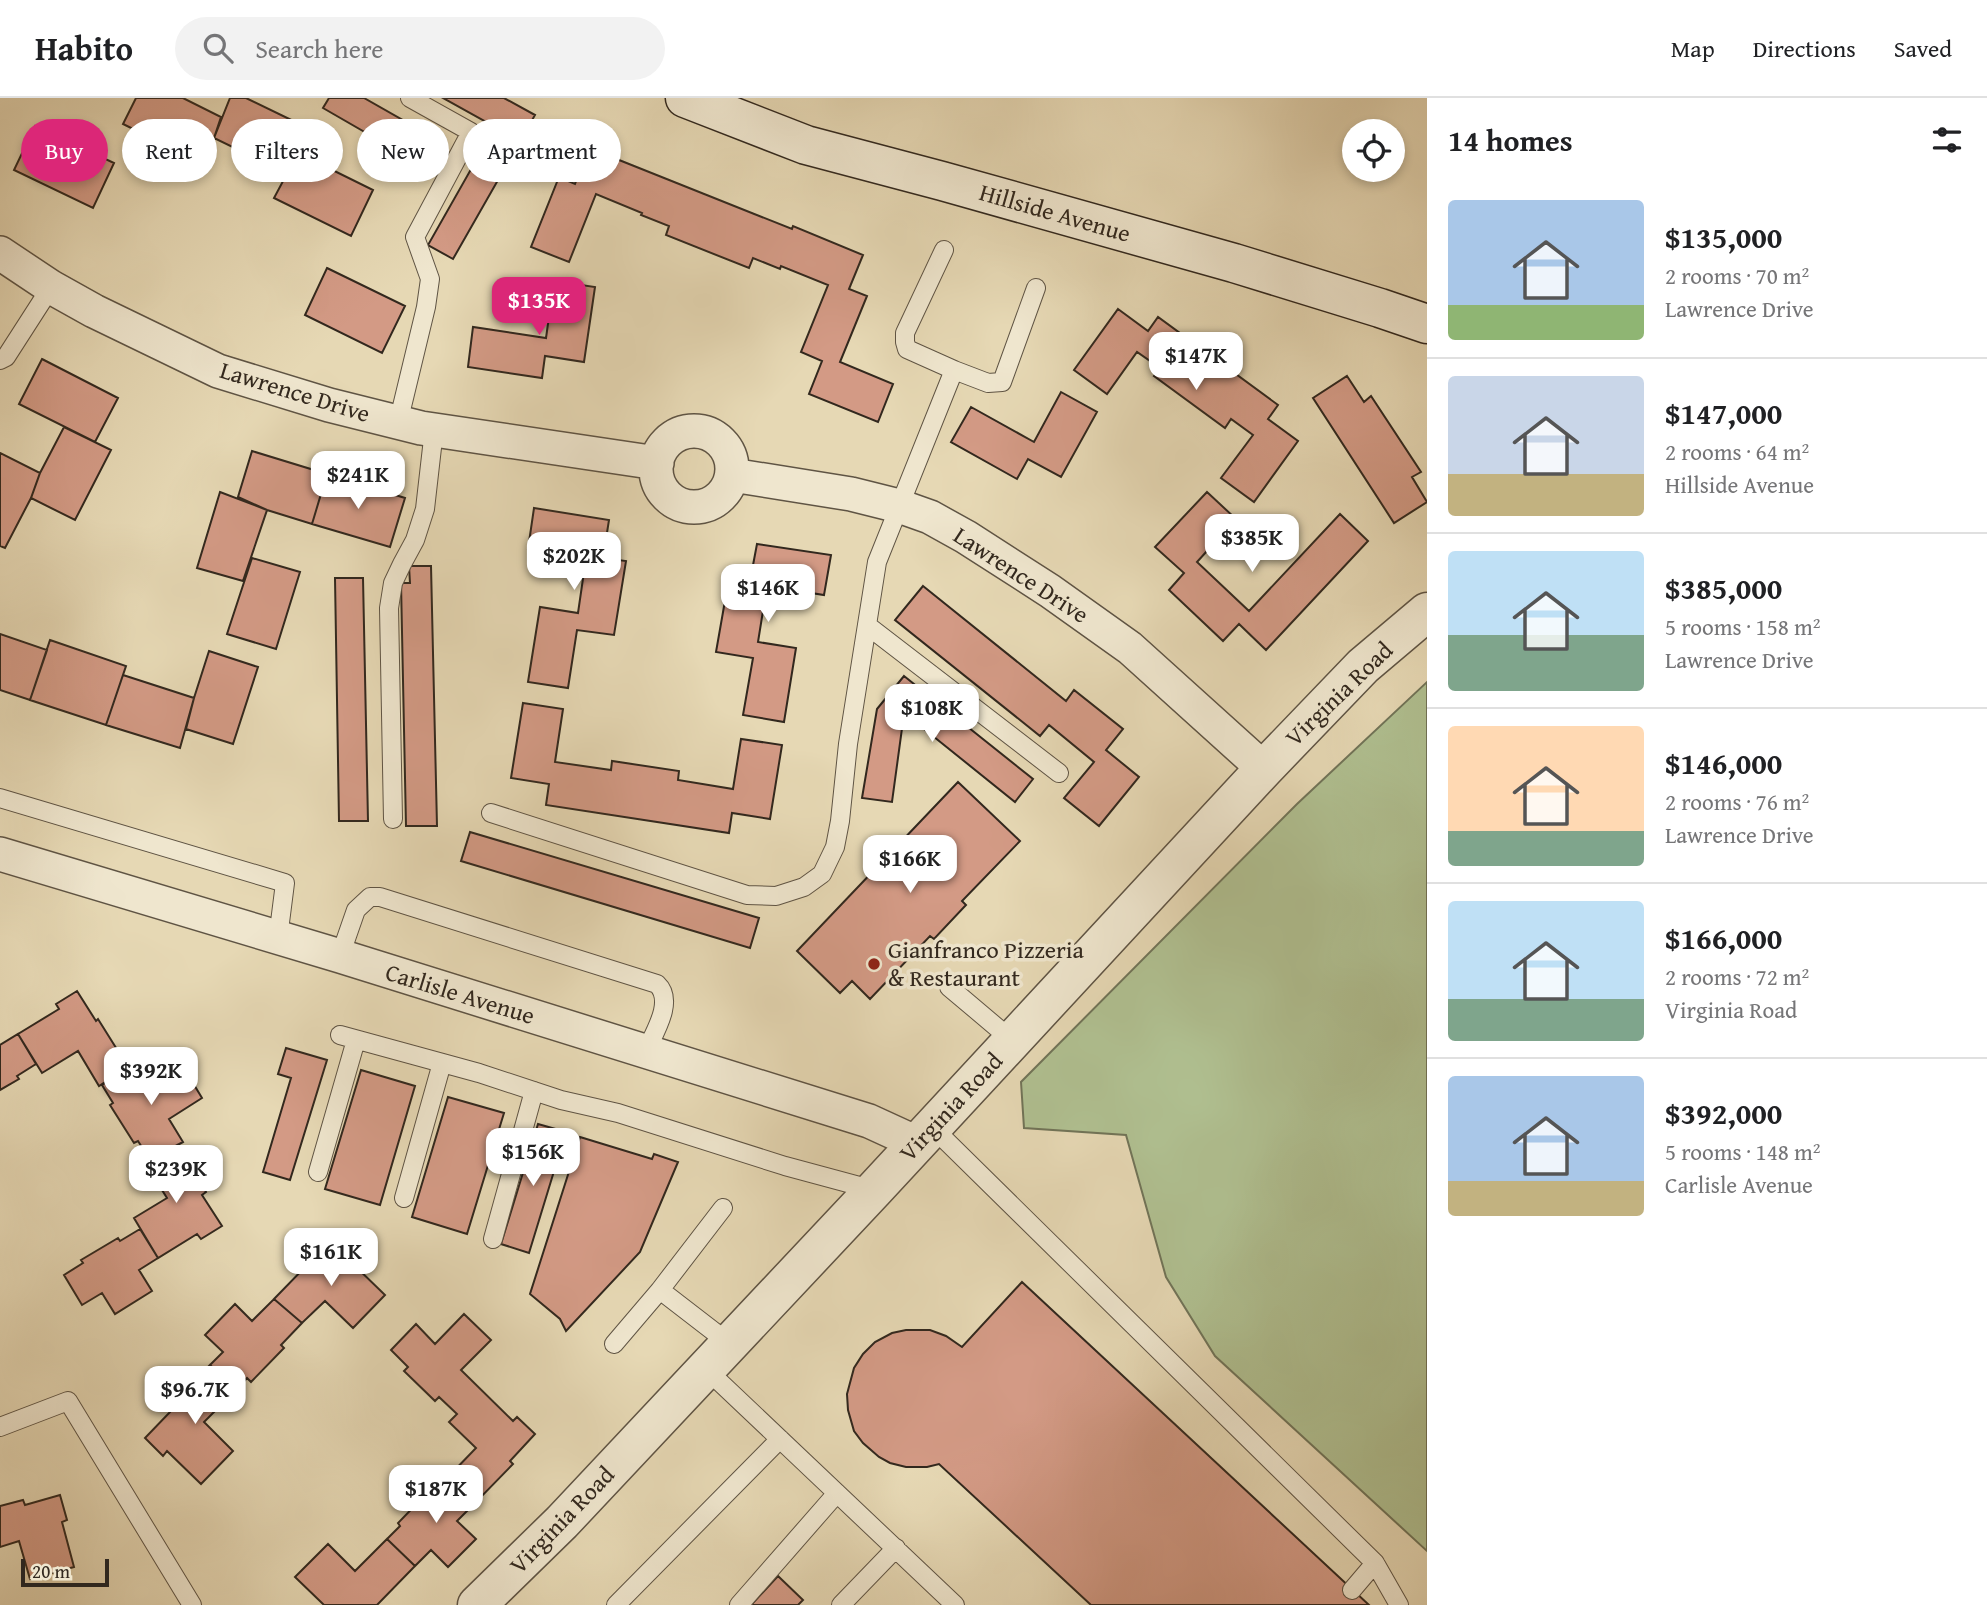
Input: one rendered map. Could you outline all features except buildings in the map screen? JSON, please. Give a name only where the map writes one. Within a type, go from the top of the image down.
[{"type":"street","name":"Hillside Avenue","points":[[685,98],[806,145],[1234,263],[1427,324]]},
{"type":"street","name":"Lawrence Drive","points":[[0,253],[51,287],[94,311],[218,371],[328,405],[398,423],[657,463]]},
{"type":"street","points":[[700,432],[712,435],[721,442],[732,463],[732,475],[721,496],[712,503],[689,507],[668,496],[657,475],[657,463],[668,442],[677,435],[700,432]]},
{"type":"street","name":"Lawrence Drive","points":[[732,475],[851,494],[930,517],[1060,598],[1130,649],[1264,769]]},
{"type":"street","name":"Virginia Road","points":[[477,1605],[562,1522],[1264,769],[1363,666],[1427,612]]},
{"type":"street","name":"Carlisle Avenue","points":[[0,854],[340,956],[869,1121],[925,1135]]},
{"type":"lane","points":[[398,423],[426,307],[430,279],[415,237],[471,132],[410,98]]},
{"type":"lane","points":[[944,250],[905,333],[905,342],[907,349],[954,370],[988,383],[1002,382],[1036,288]]},
{"type":"lane","points":[[0,360],[6,357],[51,287]]},
{"type":"lane","points":[[491,813],[747,895],[776,896],[804,887],[821,874],[835,847],[840,821],[848,744],[877,562],[954,370]]},
{"type":"lane","points":[[393,819],[389,608],[393,583],[415,540],[425,509],[434,430]]},
{"type":"lane","points":[[868,626],[1059,773]]},
{"type":"lane","points":[[0,798],[285,883],[278,938]]},
{"type":"lane","points":[[340,956],[356,910],[370,897],[380,897],[657,984],[663,990],[665,999],[646,1051]]},
{"type":"lane","points":[[948,987],[1013,1041]]},
{"type":"lane","points":[[318,1172],[348,1038],[442,1063],[561,1100],[618,1113],[785,1166],[874,1189]]},
{"type":"lane","points":[[404,1198],[442,1063]]},
{"type":"lane","points":[[493,1239],[534,1091]]},
{"type":"lane","points":[[925,1135],[1375,1563],[1399,1605]]},
{"type":"lane","points":[[614,1344],[660,1290],[723,1208]]},
{"type":"lane","points":[[660,1290],[718,1356],[780,1439],[956,1605]]},
{"type":"lane","points":[[0,1427],[68,1401],[191,1605]]},
{"type":"lane","points":[[616,1605],[780,1439]]},
{"type":"lane","points":[[738,1605],[837,1493]]},
{"type":"lane","points":[[841,1605],[896,1548]]},
{"type":"lane","points":[[1352,1590],[1375,1563]]},
{"type":"green space","points":[[1427,682],[1427,1551],[1215,1356],[1166,1277],[1126,1135],[1024,1128],[1021,1082],[1297,804]]},
{"type":"place","name":"Gianfranco Pizzeria & Restaurant","points":[[874,964]]}]
